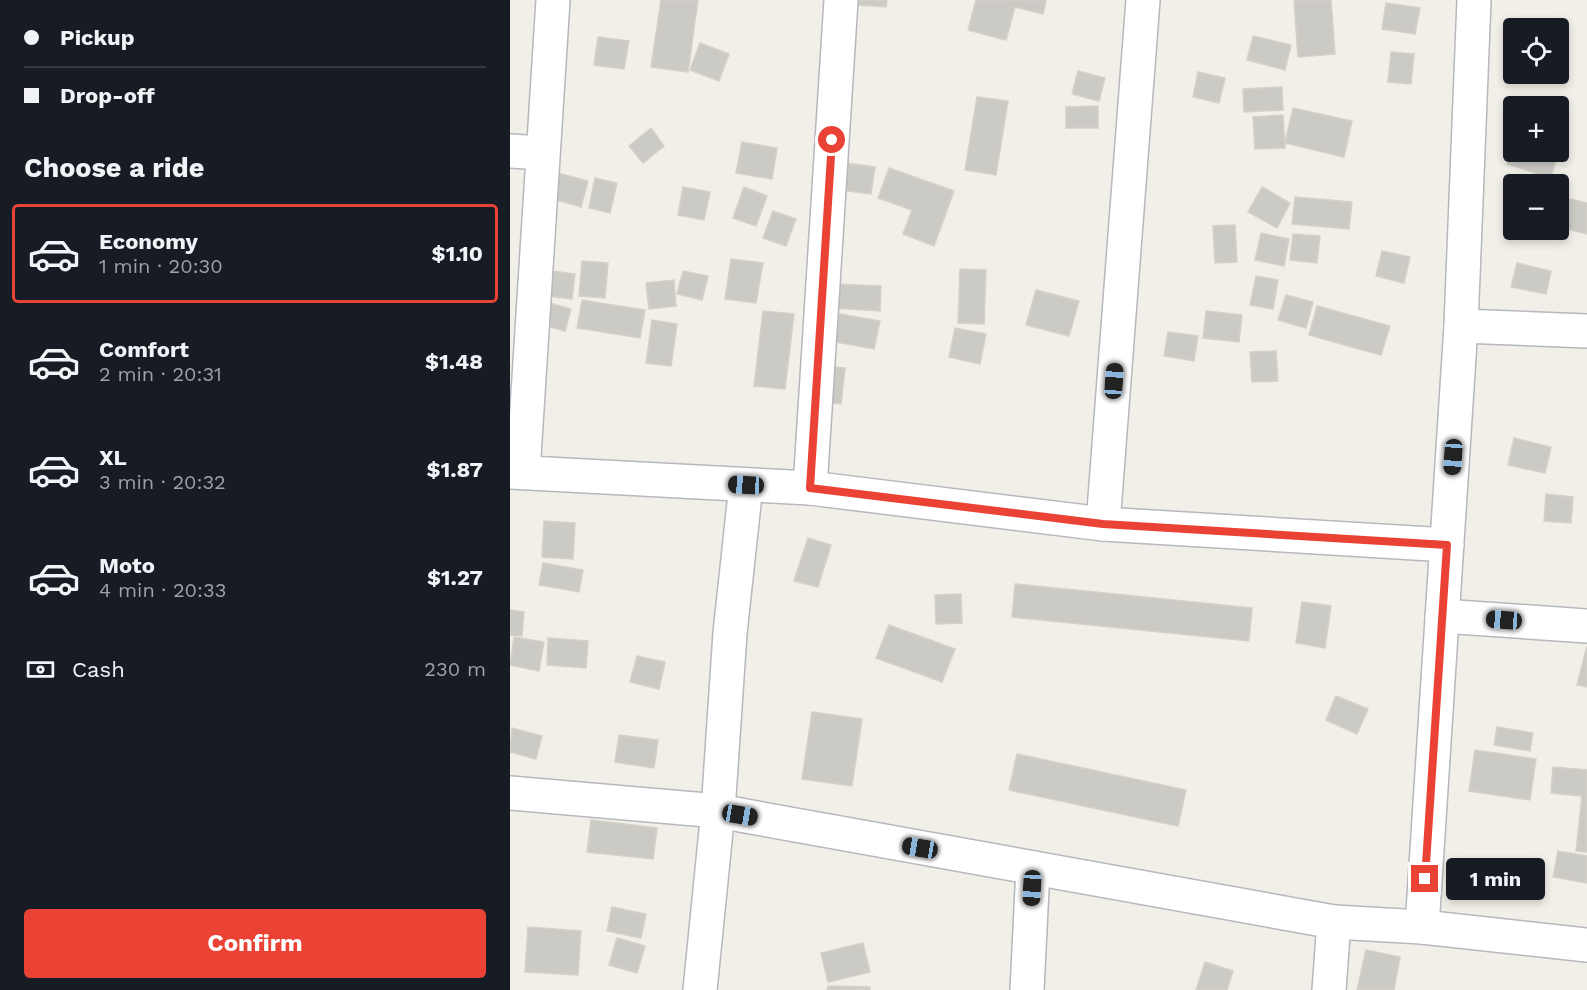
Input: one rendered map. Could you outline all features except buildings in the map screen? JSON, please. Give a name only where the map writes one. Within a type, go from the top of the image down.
[{"type":"street","points":[[553,0],[516,472],[810,488],[1103,524],[1447,545]]},
{"type":"street","points":[[810,488],[841,0]]},
{"type":"street","points":[[1103,524],[1143,0]]},
{"type":"street","points":[[1422,927],[1461,326],[1474,0]]},
{"type":"street","points":[[510,152],[542,153]]},
{"type":"street","points":[[1461,326],[1587,331]]},
{"type":"street","points":[[700,990],[718,811],[730,633],[746,485]]},
{"type":"street","points":[[1442,616],[1587,626]]},
{"type":"street","points":[[510,793],[718,811],[1334,922],[1422,927],[1587,945]]},
{"type":"street","points":[[1027,990],[1033,868]]},
{"type":"street","points":[[1329,990],[1334,922]]},
{"type":"route","points":[[832,140],[810,488],[1103,524],[1447,545],[1425,879]]}]
